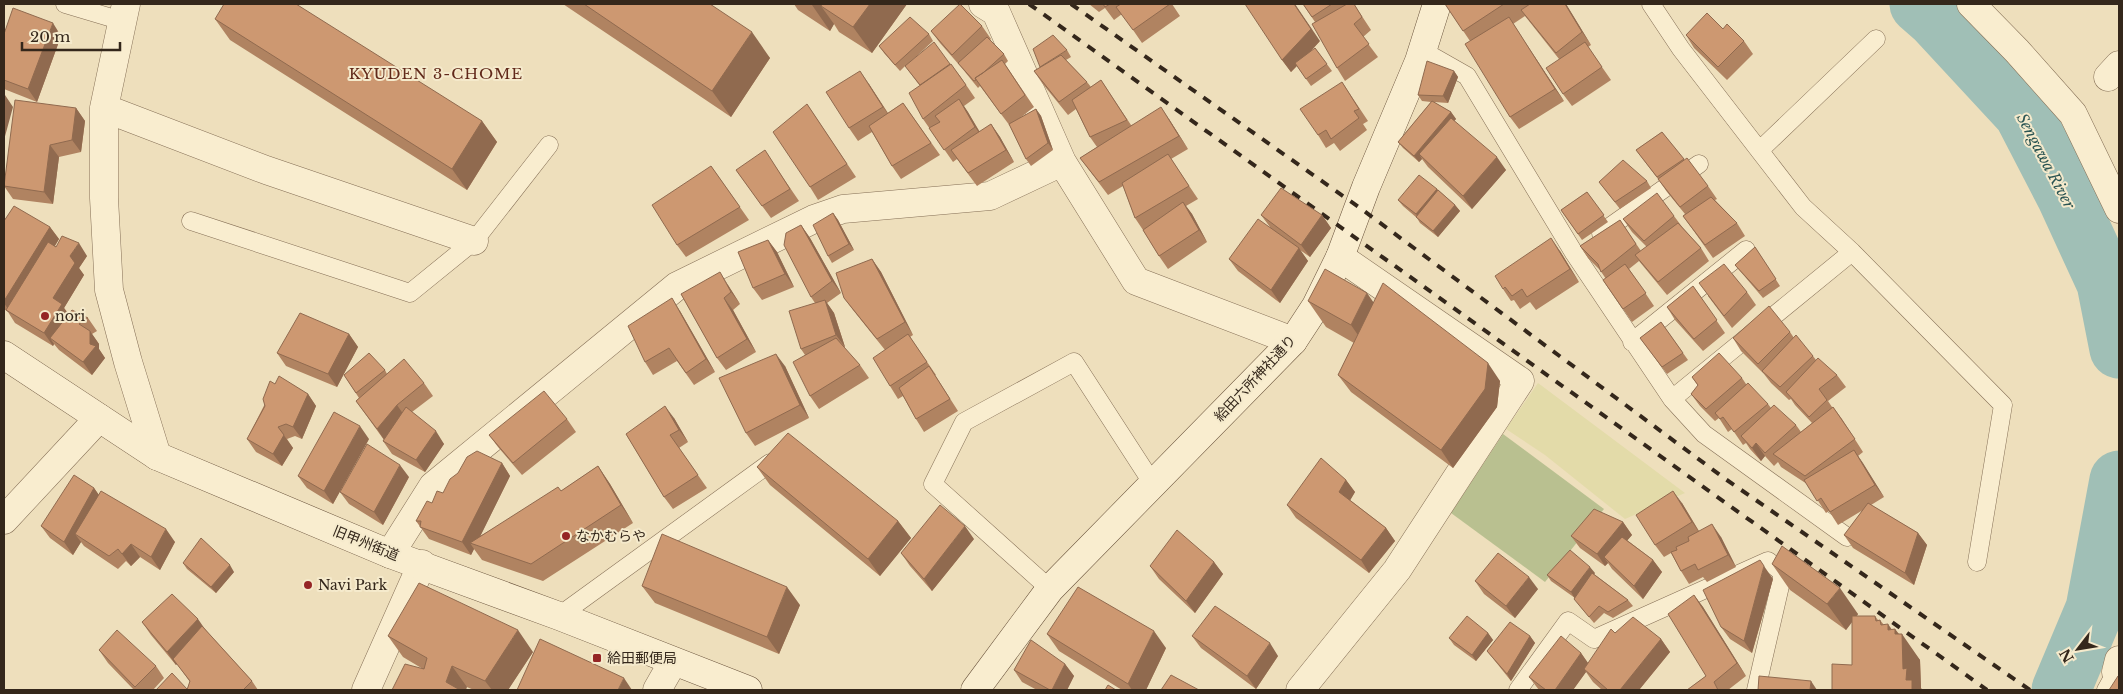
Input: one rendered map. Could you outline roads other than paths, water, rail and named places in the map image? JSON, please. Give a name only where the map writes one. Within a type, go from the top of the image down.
[{"type":"street","points":[[983,4],[996,12],[1062,162],[1136,281],[1293,341]]},
{"type":"street","name":"給田六所神社通り","points":[[975,690],[1050,589],[1293,341],[1316,306],[1340,257],[1423,50],[1437,4]]},
{"type":"street","points":[[1971,4],[2017,51],[2073,114],[2119,209]]},
{"type":"street","points":[[124,13],[104,108],[104,198],[109,290],[128,362],[158,456]]},
{"type":"street","points":[[104,108],[266,170],[474,241]]},
{"type":"street","points":[[390,554],[433,486],[677,286],[814,219],[843,209],[990,196],[1062,162]]},
{"type":"street","points":[[1300,690],[1397,570],[1520,381],[1340,257]]},
{"type":"street","name":"旧甲州街道","points":[[5,359],[158,456],[390,554],[422,564],[559,616],[748,690]]},
{"type":"street","points":[[4,520],[99,418]]},
{"type":"street","points":[[366,690],[422,564]]},
{"type":"street","points":[[657,690],[674,662]]},
{"type":"lane","points":[[65,4],[124,13]]},
{"type":"lane","points":[[1651,4],[1681,49],[1804,207],[1852,252],[2003,405],[1977,562]]},
{"type":"lane","points":[[1760,150],[1876,39]]},
{"type":"lane","points":[[1423,50],[1467,76],[1574,253],[1672,399],[1704,434],[1846,537]]},
{"type":"lane","points":[[191,221],[410,293],[474,241],[549,145]]},
{"type":"lane","points":[[1574,253],[1698,164]]},
{"type":"lane","points":[[1632,342],[1746,250]]},
{"type":"lane","points":[[1672,399],[1852,252]]},
{"type":"lane","points":[[1050,589],[933,484],[964,422],[1074,362],[1153,484]]},
{"type":"lane","points":[[559,616],[770,462]]},
{"type":"lane","points":[[1518,690],[1568,621],[1594,639],[1768,561],[1783,573],[1756,690]]},
{"type":"waterway","name":"Sengawa River","points":[[1919,4],[1935,18],[2023,113],[2066,196],[2106,283],[2119,349]]},
{"type":"waterway","name":"Sengawa River","points":[[2061,690],[2095,609],[2119,480]]},
{"type":"railway","points":[[1029,4],[1987,690]]},
{"type":"railway","points":[[1071,4],[1360,208],[1724,478],[2030,690]]},
{"type":"place","name":"nori","points":[[45,316]]},
{"type":"place","name":"なかむらや","points":[[566,536]]},
{"type":"place","name":"Navi Park","points":[[308,585]]},
{"type":"place","name":"給田郵便局","points":[[597,658]]},
{"type":"district","name":"KYUDEN 3-CHOME","points":[[436,73]]}]
